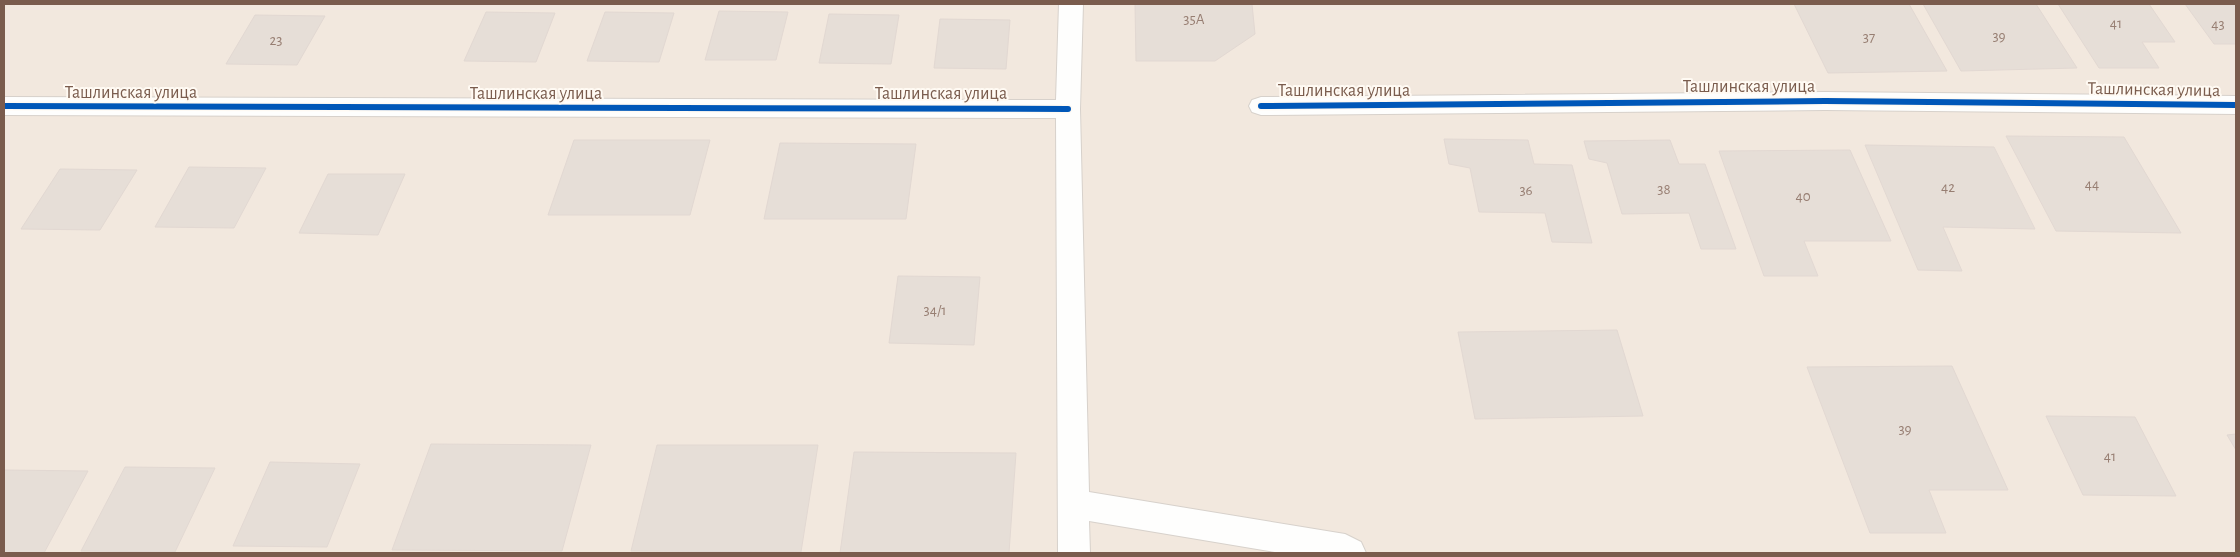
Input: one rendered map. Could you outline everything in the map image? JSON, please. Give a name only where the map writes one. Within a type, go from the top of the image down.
[{"type":"street","points":[[1071,4],[1068,109],[1074,553]]},
{"type":"street","name":"Ташлинская улица","points":[[1261,106],[1825,101],[2236,105]]},
{"type":"street","name":"Ташлинская улица","points":[[4,106],[1068,109]]},
{"type":"street","points":[[1074,504],[1346,549],[1350,553]]},
{"type":"shaded area","points":[[4,4],[2236,4],[2236,553],[4,553]]},
{"type":"building","points":[[1135,4],[1252,4],[1255,34],[1215,61],[1136,61]]},
{"type":"building","points":[[1794,4],[1909,4],[1947,71],[1828,73]]},
{"type":"building","points":[[1923,4],[2036,4],[2077,68],[1961,71]]},
{"type":"building","points":[[2058,4],[2149,4],[2175,42],[2142,42],[2159,68],[2099,68]]},
{"type":"building","points":[[2185,4],[2236,4],[2236,44],[2214,44]]},
{"type":"building","points":[[719,11],[788,12],[776,60],[705,60]]},
{"type":"building","points":[[486,12],[555,13],[536,62],[464,61]]},
{"type":"building","points":[[605,12],[674,13],[659,62],[587,61]]},
{"type":"building","points":[[829,14],[899,15],[891,64],[819,63]]},
{"type":"building","points":[[255,15],[325,16],[297,65],[226,64]]},
{"type":"building","points":[[940,19],[1010,20],[1006,69],[934,68]]},
{"type":"building","points":[[2006,136],[2124,137],[2181,233],[2056,231]]},
{"type":"building","points":[[1444,139],[1528,140],[1534,164],[1572,165],[1592,243],[1552,242],[1545,213],[1479,212],[1470,168],[1449,164]]},
{"type":"building","points":[[574,140],[710,140],[690,215],[548,215]]},
{"type":"building","points":[[1670,140],[1679,164],[1705,164],[1736,249],[1701,249],[1689,213],[1622,214],[1607,163],[1589,159],[1584,141]]},
{"type":"building","points":[[780,143],[916,144],[906,219],[764,219]]},
{"type":"building","points":[[1865,145],[1994,147],[2035,229],[1943,227],[1962,271],[1918,270]]},
{"type":"building","points":[[1850,150],[1891,241],[1804,241],[1818,276],[1764,276],[1719,151]]},
{"type":"building","points":[[189,167],[266,168],[234,228],[155,227]]},
{"type":"building","points":[[60,169],[137,170],[100,230],[21,229]]},
{"type":"building","points":[[328,174],[405,174],[378,235],[299,233]]},
{"type":"building","points":[[898,276],[980,277],[974,345],[889,343]]},
{"type":"building","points":[[1617,330],[1643,416],[1475,419],[1458,332]]},
{"type":"building","points":[[1952,366],[2008,490],[1929,490],[1946,533],[1870,533],[1807,367]]},
{"type":"building","points":[[2046,416],[2135,417],[2176,496],[2083,495]]},
{"type":"building","points":[[2236,434],[2236,450],[2227,435]]},
{"type":"building","points":[[431,444],[591,445],[562,551],[392,550]]},
{"type":"building","points":[[657,445],[818,445],[801,552],[631,551]]},
{"type":"building","points":[[854,452],[1016,453],[1009,553],[840,553]]},
{"type":"building","points":[[270,462],[360,464],[327,547],[233,546]]},
{"type":"building","points":[[125,467],[215,468],[175,552],[81,551]]},
{"type":"building","points":[[4,470],[88,471],[44,553],[4,553]]},
{"type":"cycle path","points":[[1261,106],[1825,101],[2236,105]]},
{"type":"cycle path","points":[[4,106],[1068,109]]}]
